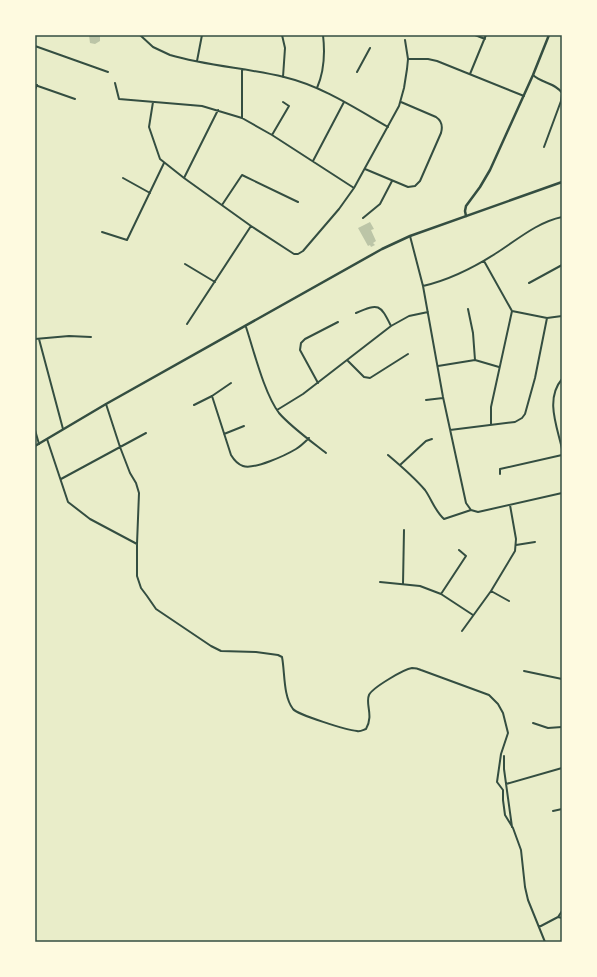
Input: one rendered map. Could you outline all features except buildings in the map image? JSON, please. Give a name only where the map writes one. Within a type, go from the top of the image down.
[{"type":"main road","points":[[466,216],[466,206],[488,175],[524,96],[549,35]]},
{"type":"main road","points":[[35,446],[63,431],[106,404],[246,327],[382,249],[410,236],[562,182]]},
{"type":"street","points":[[140,35],[153,47],[176,56],[283,77],[317,88],[388,126]]},
{"type":"street","points":[[197,61],[202,35]]},
{"type":"street","points":[[282,35],[285,48],[283,77]]},
{"type":"street","points":[[317,88],[321,78],[323,60],[322,35]]},
{"type":"street","points":[[475,35],[485,39]]},
{"type":"street","points":[[470,74],[486,35]]},
{"type":"street","points":[[152,102],[149,127],[160,159],[251,226],[294,254],[298,254],[303,251],[339,209],[354,188],[401,102],[405,85],[408,59],[405,40]]},
{"type":"street","points":[[35,46],[108,72]]},
{"type":"street","points":[[357,72],[370,48]]},
{"type":"street","points":[[408,59],[434,60],[524,96]]},
{"type":"street","points":[[242,69],[242,118]]},
{"type":"street","points":[[533,75],[540,81],[557,87],[562,93],[561,101],[544,147]]},
{"type":"street","points":[[116,83],[119,99],[202,106],[242,118],[272,134],[354,188]]},
{"type":"street","points":[[35,90],[36,85],[75,99]]},
{"type":"street","points":[[272,134],[289,106],[283,102]]},
{"type":"street","points":[[313,161],[344,102]]},
{"type":"street","points":[[365,169],[408,187],[413,187],[418,184],[442,129],[441,123],[438,118],[401,102]]},
{"type":"street","points":[[184,178],[218,110]]},
{"type":"street","points":[[102,232],[127,240],[164,163]]},
{"type":"street","points":[[222,205],[242,175],[298,202]]},
{"type":"street","points":[[123,178],[150,193]]},
{"type":"street","points":[[362,218],[380,204],[392,181]]},
{"type":"street","points":[[423,286],[439,282],[484,261],[537,226],[562,217]]},
{"type":"street","points":[[187,324],[251,226]]},
{"type":"street","points":[[410,236],[423,286],[443,398],[466,503],[471,510]]},
{"type":"street","points":[[484,261],[512,311],[491,407],[491,425]]},
{"type":"street","points":[[185,264],[215,282]]},
{"type":"street","points":[[529,283],[562,265]]},
{"type":"street","points":[[356,313],[370,307],[379,307],[384,311],[391,326]]},
{"type":"street","points":[[468,309],[473,333],[475,360]]},
{"type":"street","points":[[512,311],[547,318],[562,316]]},
{"type":"street","points":[[277,410],[303,394],[348,361],[391,326],[409,316],[428,312]]},
{"type":"street","points":[[450,430],[515,422],[524,416],[547,318]]},
{"type":"street","points":[[318,383],[301,352],[300,345],[305,339],[338,322]]},
{"type":"street","points":[[246,327],[268,392],[277,410],[286,420],[326,453]]},
{"type":"street","points":[[35,340],[69,336],[91,337]]},
{"type":"street","points":[[39,339],[63,431]]},
{"type":"street","points":[[348,361],[364,377],[370,378],[408,354]]},
{"type":"street","points":[[438,366],[475,360],[499,367]]},
{"type":"street","points":[[561,381],[555,391],[552,404],[562,449]]},
{"type":"street","points":[[194,405],[212,396],[231,383]]},
{"type":"street","points":[[212,396],[231,455],[236,462],[242,465],[248,467],[256,466],[290,452],[299,447],[308,438]]},
{"type":"street","points":[[426,400],[443,398]]},
{"type":"street","points":[[106,404],[120,448],[136,483],[138,493],[136,544],[137,576],[141,588],[156,609],[211,646],[222,650],[278,655],[282,658],[286,692],[293,709],[301,714],[347,729],[358,731],[363,731],[366,729],[370,719],[368,697],[370,693],[386,680],[412,668],[489,695],[498,704],[503,713],[508,733],[506,743],[501,754],[497,782],[505,793],[512,828]]},
{"type":"street","points":[[224,434],[244,426]]},
{"type":"street","points":[[35,430],[39,444]]},
{"type":"street","points":[[62,479],[146,433]]},
{"type":"street","points":[[47,439],[62,479],[68,502],[90,519],[136,544]]},
{"type":"street","points":[[400,465],[426,441],[432,440]]},
{"type":"street","points":[[500,474],[500,469],[562,454]]},
{"type":"street","points":[[388,455],[409,473],[426,491],[438,514],[444,519],[471,510],[478,512],[562,493]]},
{"type":"street","points":[[462,631],[491,591],[512,558],[516,545],[510,505]]},
{"type":"street","points":[[402,584],[404,530]]},
{"type":"street","points":[[516,545],[534,542]]},
{"type":"street","points":[[441,594],[466,556],[459,550]]},
{"type":"street","points":[[380,582],[420,586],[441,594],[473,615]]},
{"type":"street","points":[[491,591],[509,601]]},
{"type":"street","points":[[524,671],[562,678]]},
{"type":"street","points":[[532,723],[548,728],[562,727]]},
{"type":"street","points":[[504,756],[506,784],[503,800],[505,815],[521,850],[528,900],[545,942]]},
{"type":"street","points":[[506,784],[562,768]]},
{"type":"street","points":[[553,811],[562,809]]},
{"type":"street","points":[[539,927],[558,917],[562,911]]},
{"type":"street","points":[[558,917],[562,918]]}]
